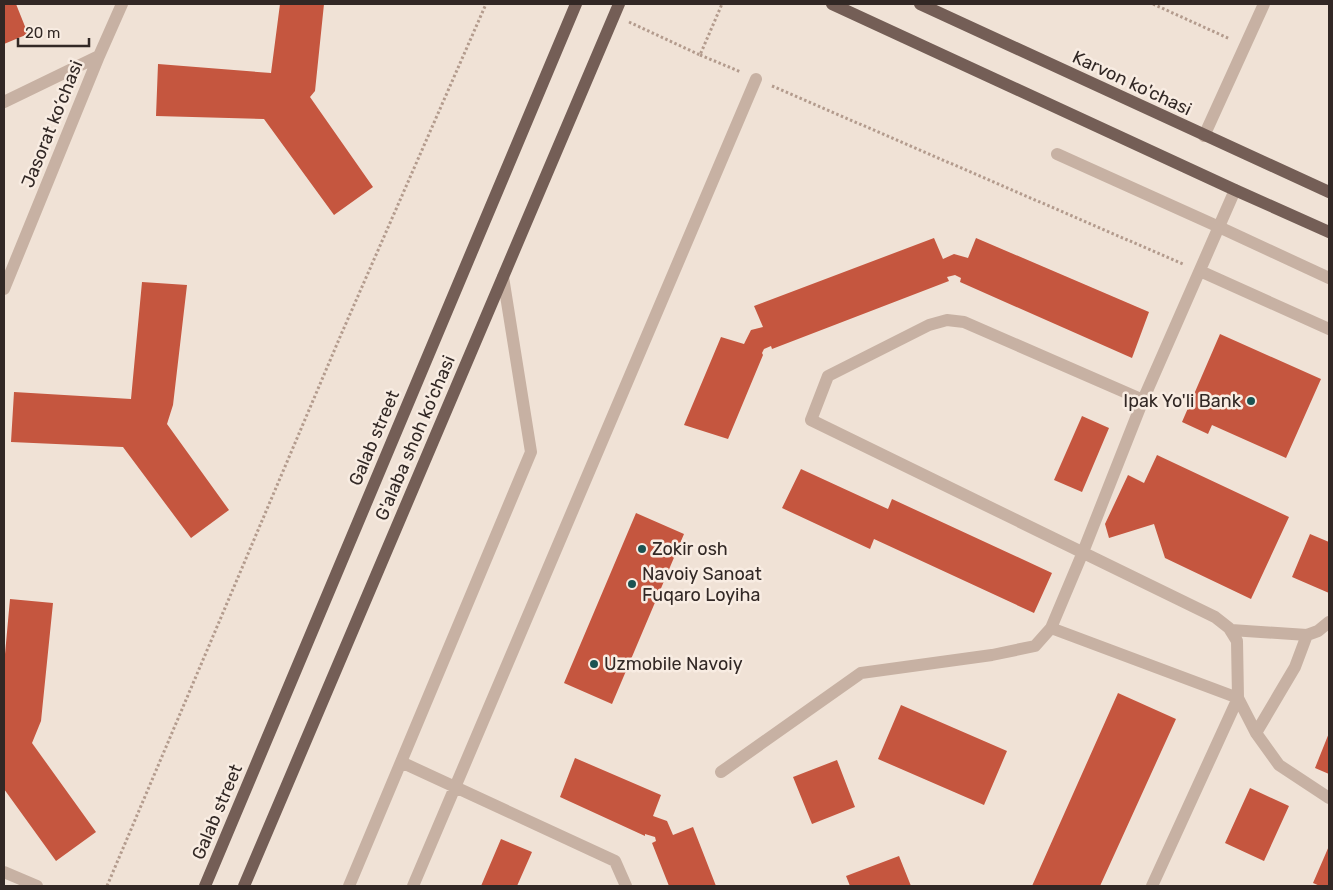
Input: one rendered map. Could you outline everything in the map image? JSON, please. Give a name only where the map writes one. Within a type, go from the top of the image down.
[{"type":"main road","name":"Galab street","points":[[205,886],[576,4]]},
{"type":"main road","points":[[832,4],[1329,232]]},
{"type":"main road","name":"Karvon ko'chasi","points":[[920,4],[1329,192]]},
{"type":"main road","name":"G'alaba shoh ko'chasi","points":[[244,886],[616,9]]},
{"type":"street","name":"Jasorat ko‘chasi","points":[[4,289],[122,4]]},
{"type":"street","points":[[1204,136],[1264,4]]},
{"type":"street","name":"Jasorat ko‘chasi","points":[[4,102],[99,56]]},
{"type":"street","points":[[412,886],[756,79]]},
{"type":"street","points":[[1057,154],[1329,278]]},
{"type":"street","points":[[721,772],[861,673],[992,655],[1035,646],[1051,628],[1143,400],[1235,190]]},
{"type":"street","points":[[1200,271],[1329,329]]},
{"type":"street","points":[[349,886],[531,452],[503,277]]},
{"type":"street","points":[[1143,400],[964,322],[947,320],[930,325],[828,376],[811,420],[1215,617],[1231,630],[1237,641],[1238,698],[1152,886]]},
{"type":"street","points":[[1231,630],[1307,635],[1318,631],[1329,622]]},
{"type":"street","points":[[1051,628],[1238,698],[1256,733],[1279,765],[1329,798]]},
{"type":"street","points":[[1256,733],[1295,667],[1307,635]]},
{"type":"street","points":[[401,762],[615,861],[626,886]]},
{"type":"street","points":[[4,872],[36,886]]},
{"type":"path","points":[[107,886],[340,337],[486,4]]},
{"type":"path","points":[[700,55],[722,4]]},
{"type":"path","points":[[1153,4],[1245,46]]},
{"type":"path","points":[[616,9],[700,55],[1200,271]]},
{"type":"building","points":[[4,4],[16,4],[28,34],[4,44]]},
{"type":"building","points":[[280,4],[324,4],[315,91],[310,97],[373,187],[334,215],[264,119],[156,116],[158,64],[271,73]]},
{"type":"building","points":[[934,238],[943,259],[954,254],[968,258],[976,238],[1149,312],[1132,358],[960,282],[961,278],[955,275],[947,277],[949,281],[772,349],[771,346],[764,349],[728,439],[684,425],[721,337],[744,344],[751,330],[763,327],[754,306]]},
{"type":"building","points":[[142,282],[187,285],[173,405],[167,424],[229,510],[191,538],[123,447],[11,442],[14,392],[131,399]]},
{"type":"building","name":"Ipak Yo'li Bank","points":[[1220,334],[1321,379],[1286,458],[1212,425],[1208,434],[1182,422]]},
{"type":"building","points":[[1082,416],[1109,428],[1082,492],[1054,480]]},
{"type":"building","points":[[1157,455],[1289,517],[1251,599],[1165,558],[1154,524],[1109,538],[1105,524],[1128,475],[1144,483]]},
{"type":"building","points":[[801,469],[888,509],[892,499],[1052,573],[1034,613],[874,539],[870,549],[782,508]]},
{"type":"building","points":[[636,513],[684,534],[612,704],[564,683]]},
{"type":"building","points":[[1310,534],[1329,542],[1329,593],[1292,577]]},
{"type":"building","points":[[10,599],[53,603],[41,721],[32,743],[96,832],[56,861],[4,789],[4,665]]},
{"type":"building","points":[[1118,693],[1176,719],[1100,886],[1032,886]]},
{"type":"building","points":[[901,705],[1007,751],[984,805],[878,759]]},
{"type":"building","points":[[1329,733],[1329,774],[1315,768]]},
{"type":"building","points":[[575,758],[661,795],[653,816],[667,821],[673,835],[693,827],[716,886],[669,886],[652,843],[656,841],[655,837],[645,834],[645,836],[560,797]]},
{"type":"building","points":[[837,760],[855,807],[812,824],[793,777]]},
{"type":"building","points":[[1250,788],[1289,806],[1264,861],[1225,843]]},
{"type":"building","points":[[501,839],[532,852],[517,886],[481,886]]},
{"type":"building","points":[[1329,846],[1329,886],[1320,886],[1313,883]]},
{"type":"building","points":[[899,856],[911,886],[850,886],[846,876]]},
{"type":"place","name":"Ipak Yo'li Bank","points":[[1251,401]]},
{"type":"place","name":"Zokir osh","points":[[642,549]]},
{"type":"place","name":"Navoiy Sanoat Fuqaro Loyiha","points":[[632,584]]},
{"type":"place","name":"Uzmobile Navoiy","points":[[594,664]]}]
